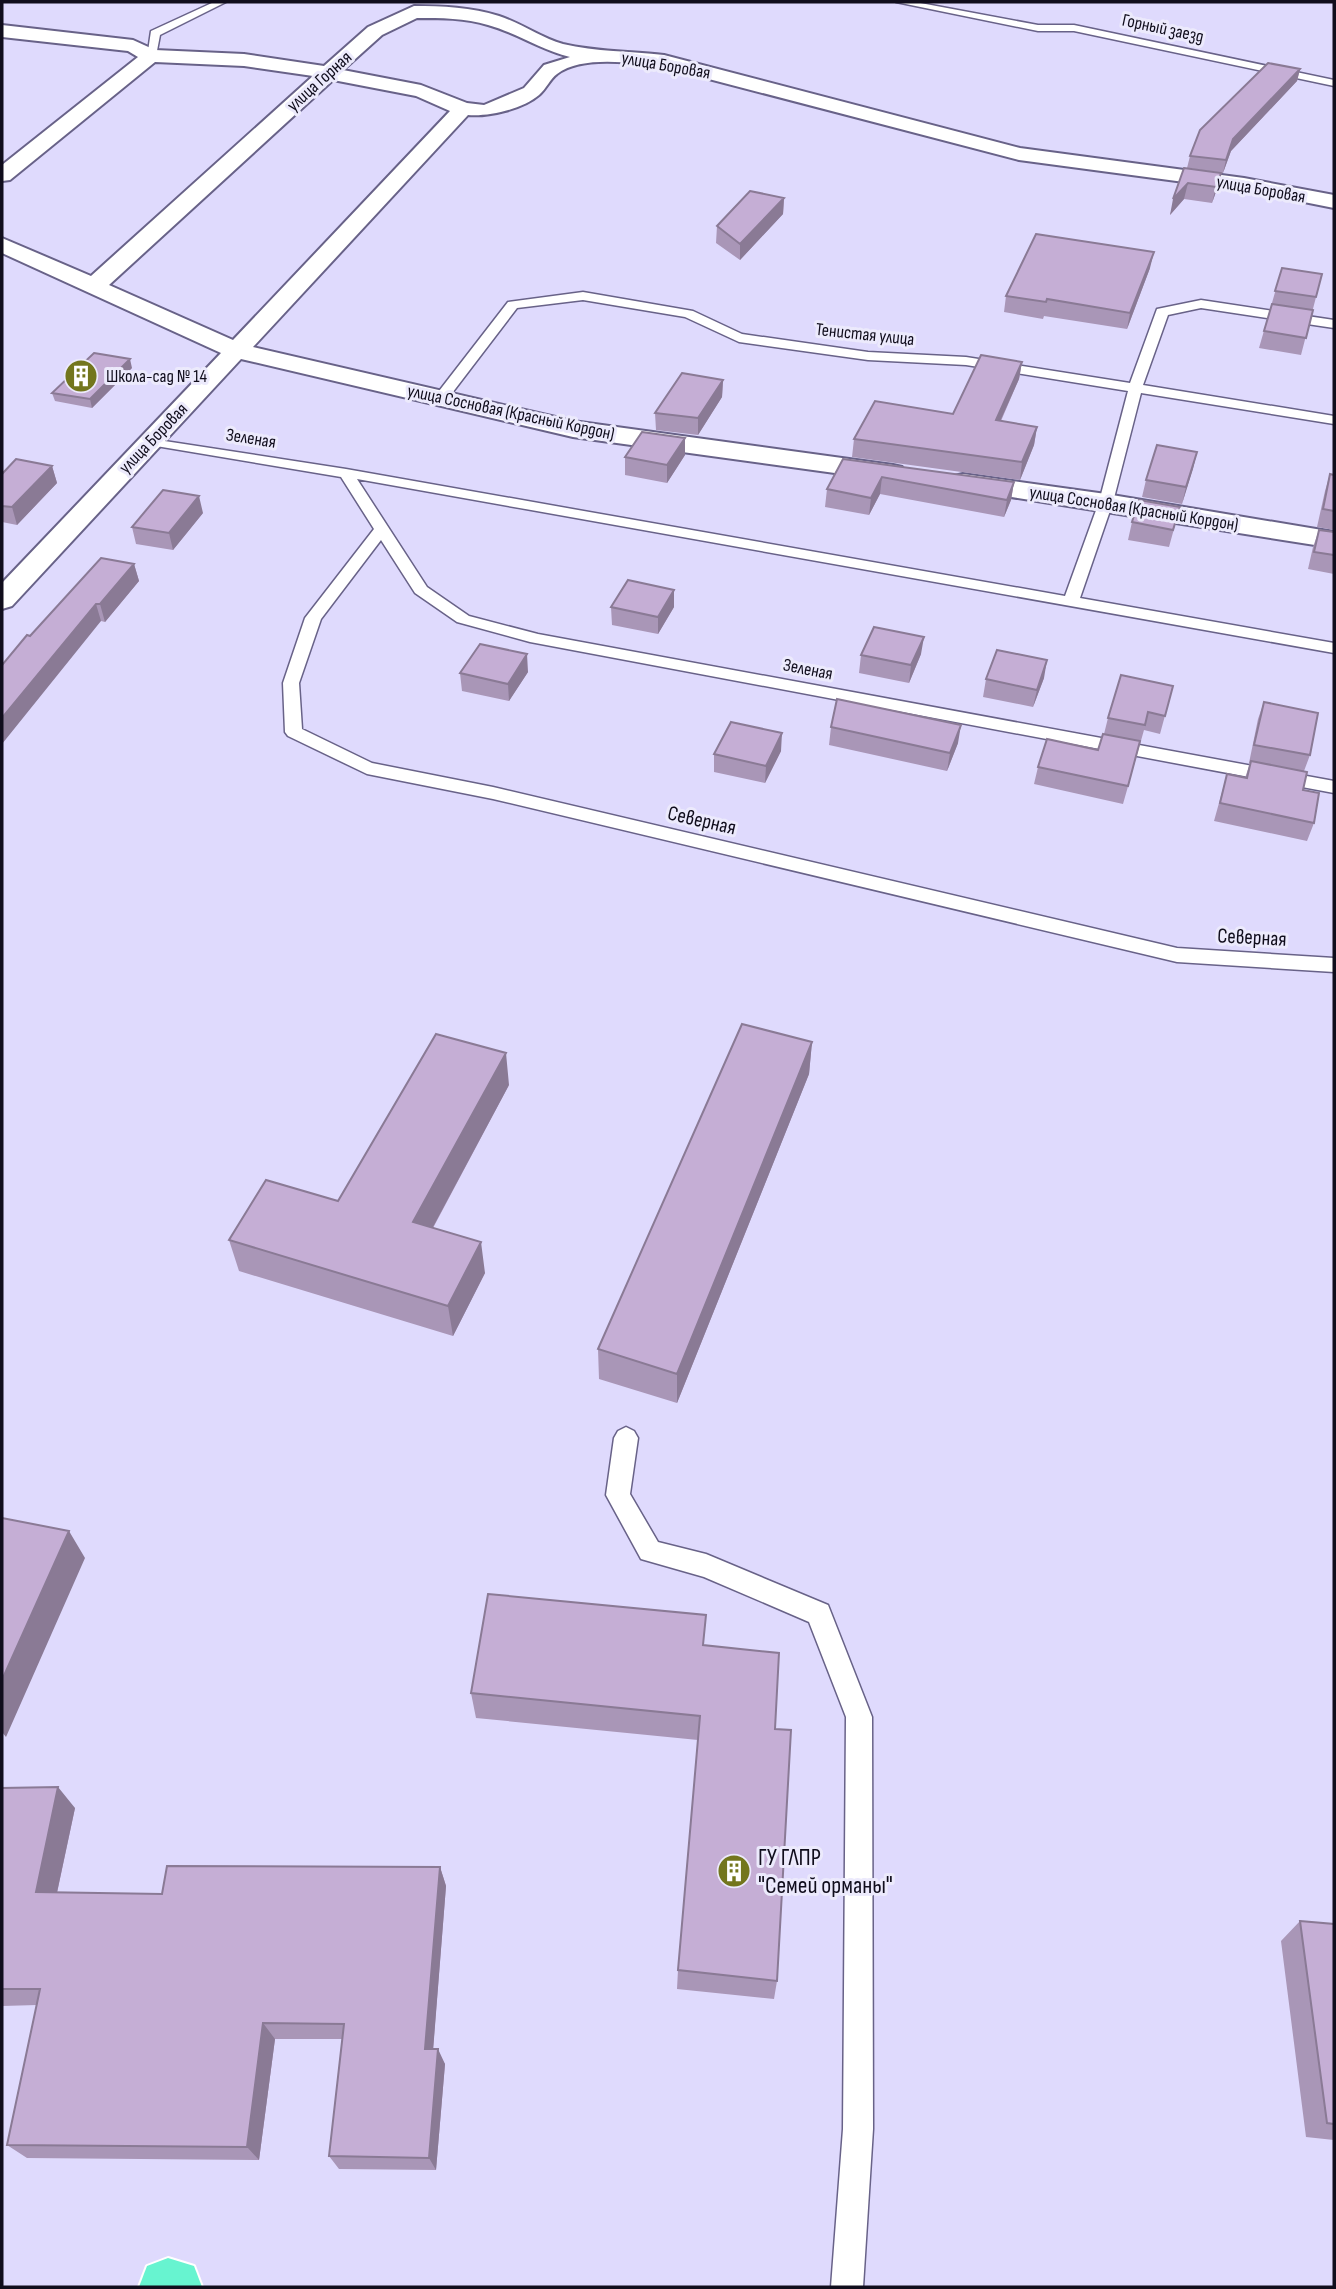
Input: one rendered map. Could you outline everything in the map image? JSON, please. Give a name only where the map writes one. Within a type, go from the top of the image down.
[{"type":"street","name":"улица Горная","points":[[94,286],[375,31],[414,12],[446,12],[494,20],[553,47],[592,56]]},
{"type":"street","points":[[2,31],[133,47],[151,56],[244,60],[329,72],[421,91],[463,109]]},
{"type":"street","points":[[2,175],[151,56]]},
{"type":"street","name":"улица Боровая","points":[[2,600],[463,109],[486,111],[531,92],[551,69],[592,56],[624,56],[664,61],[1018,154],[1244,184],[1334,202]]},
{"type":"street","name":"улица Сосновая (Красный Кордон)","points":[[2,245],[237,351],[573,429],[915,476]]},
{"type":"street","name":"улица Сосновая (Красный Кордон)","points":[[942,480],[1106,502],[1334,540]]},
{"type":"lane","points":[[151,56],[155,33],[221,2]]},
{"type":"lane","name":"Горный заезд","points":[[901,2],[1038,28],[1074,28],[1334,83]]},
{"type":"lane","name":"Тенистая улица","points":[[441,398],[513,305],[583,296],[688,314],[739,338],[868,356],[966,361],[1334,420]]},
{"type":"lane","points":[[1070,603],[1106,502],[1135,389],[1162,312],[1201,304],[1334,324]]},
{"type":"lane","name":"Зеленая","points":[[150,441],[346,472],[1334,648]]},
{"type":"lane","name":"Зеленая","points":[[346,472],[421,590],[463,619],[524,635],[1334,787]]},
{"type":"lane","name":"Северная","points":[[383,528],[313,618],[291,682],[294,732],[367,768],[493,793],[1177,956],[1334,965]]},
{"type":"lane","points":[[626,1438],[618,1495],[650,1551],[706,1566],[819,1614],[859,1717],[858,2129],[847,2287]]},
{"type":"building","points":[[1268,63],[1300,69],[1233,139],[1226,160],[1190,156],[1200,130]]},
{"type":"building","points":[[1184,168],[1221,173],[1216,187],[1188,183],[1173,199]]},
{"type":"building","points":[[750,191],[784,198],[740,244],[717,226]]},
{"type":"building","points":[[1036,234],[1154,252],[1130,313],[1047,299],[1046,302],[1006,296]]},
{"type":"building","points":[[1282,268],[1322,274],[1316,297],[1275,291]]},
{"type":"building","points":[[1272,304],[1313,310],[1306,338],[1264,331]]},
{"type":"building","points":[[94,353],[130,359],[90,399],[52,393]]},
{"type":"building","points":[[981,355],[1022,362],[996,420],[1037,427],[1022,462],[854,439],[875,401],[953,414]]},
{"type":"building","points":[[682,373],[723,380],[698,418],[655,413]]},
{"type":"building","points":[[642,432],[685,438],[667,465],[625,457]]},
{"type":"building","points":[[1157,445],[1197,452],[1186,487],[1146,480]]},
{"type":"building","points":[[16,459],[52,466],[12,507],[2,506],[2,474]]},
{"type":"building","points":[[843,459],[1014,482],[1007,500],[882,477],[871,498],[827,489]]},
{"type":"building","points":[[1330,474],[1334,475],[1334,511],[1323,509]]},
{"type":"building","points":[[163,490],[199,496],[169,533],[132,527]]},
{"type":"building","points":[[1139,500],[1180,507],[1173,530],[1132,522]]},
{"type":"building","points":[[1319,530],[1334,532],[1334,555],[1314,552]]},
{"type":"building","points":[[101,558],[134,564],[100,604],[96,604],[2,718],[2,665]]},
{"type":"building","points":[[628,580],[674,590],[658,617],[611,607]]},
{"type":"building","points":[[874,627],[924,637],[911,665],[861,655]]},
{"type":"building","points":[[480,644],[527,654],[508,684],[460,673]]},
{"type":"building","points":[[997,650],[1047,660],[1037,690],[986,679]]},
{"type":"building","points":[[1121,675],[1173,686],[1165,716],[1148,712],[1145,725],[1108,718]]},
{"type":"building","points":[[837,699],[961,725],[950,753],[831,727]]},
{"type":"building","points":[[1264,702],[1318,713],[1310,755],[1254,745]]},
{"type":"building","points":[[731,722],[782,733],[766,766],[714,754]]},
{"type":"building","points":[[1103,734],[1140,741],[1128,786],[1038,767],[1047,739],[1098,750]]},
{"type":"building","points":[[1251,761],[1307,772],[1303,790],[1319,793],[1314,823],[1220,803],[1227,774],[1247,778]]},
{"type":"building","points":[[742,1024],[812,1042],[677,1374],[598,1349]]},
{"type":"building","points":[[436,1034],[506,1053],[413,1222],[481,1242],[448,1306],[229,1240],[266,1180],[338,1201]]},
{"type":"building","points":[[2,1518],[69,1531],[2,1680]]},
{"type":"building","name":"ГУ ГЛПР \"Семей орманы\"","points":[[488,1594],[706,1615],[703,1645],[779,1653],[775,1729],[791,1730],[777,1981],[678,1970],[700,1716],[471,1693]]},
{"type":"building","points":[[58,1787],[36,1892],[162,1894],[167,1866],[440,1867],[425,2049],[438,2049],[429,2158],[329,2156],[344,2024],[263,2023],[247,2147],[7,2145],[40,1989],[2,1989],[2,1788]]},
{"type":"building","points":[[1300,1921],[1334,1924],[1334,2124],[1327,2123]]},
{"type":"place","name":"Школа-сад № 14","points":[[81,376]]},
{"type":"place","name":"ГУ ГЛПР \"Семей орманы\"","points":[[734,1871]]}]
